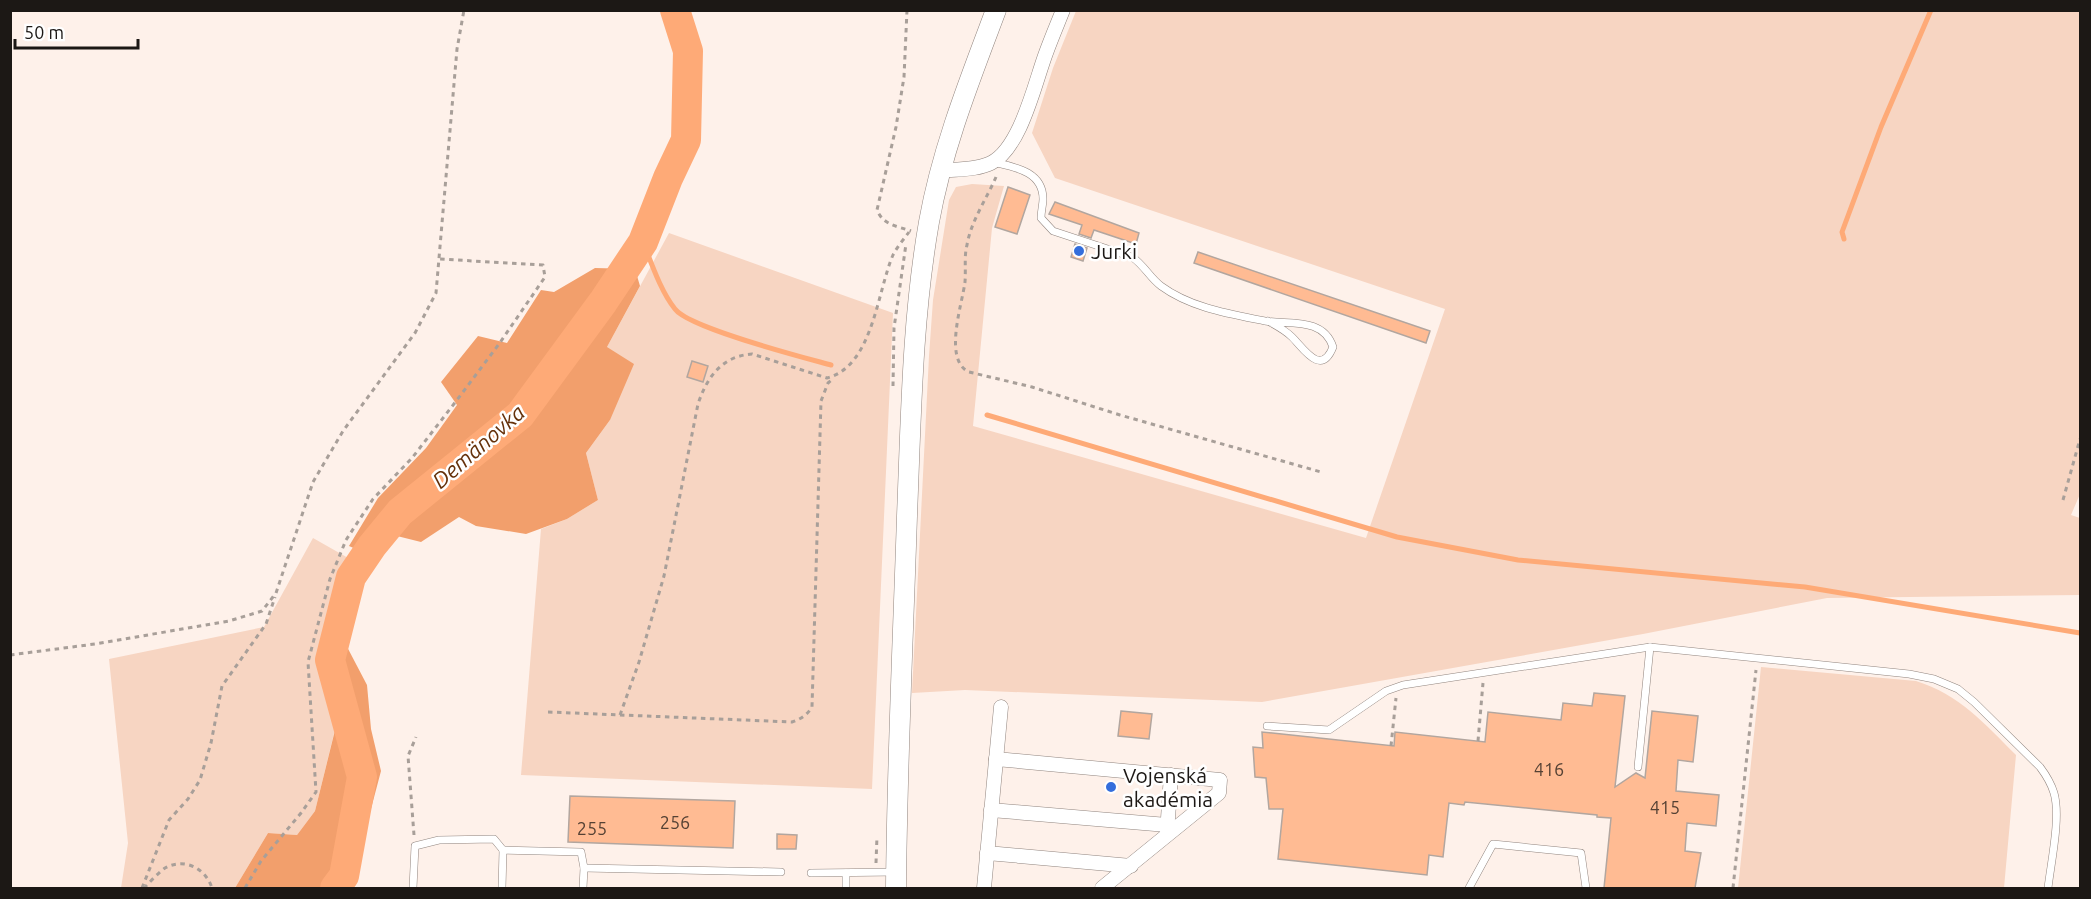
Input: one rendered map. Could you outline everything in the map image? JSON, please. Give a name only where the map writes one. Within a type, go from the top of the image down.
[{"type":"main road","points":[[896,880],[898,761],[918,304],[919,233],[941,171],[955,121],[996,10]]},
{"type":"street","points":[[941,171],[997,163],[1021,123],[1063,10]]},
{"type":"street","points":[[984,888],[1001,707]]},
{"type":"street","points":[[996,759],[1220,780],[1219,794],[1167,830],[1131,866],[1102,888]]},
{"type":"street","points":[[1167,830],[1171,775]]},
{"type":"street","points":[[991,810],[1167,830]]},
{"type":"street","points":[[987,853],[1131,866]]},
{"type":"lane","points":[[997,163],[1029,173],[1037,180],[1042,190],[1041,218],[1053,231],[1132,257],[1141,263],[1160,285],[1180,298],[1200,306],[1268,321],[1314,326],[1324,332],[1330,340],[1333,347],[1330,354],[1324,359],[1316,360],[1310,357],[1282,329],[1268,321]]},
{"type":"lane","points":[[1638,767],[1650,647]]},
{"type":"lane","points":[[1267,726],[1329,730],[1386,691],[1397,687],[1650,647],[1909,674],[1934,679],[1958,688],[1974,702],[2024,751],[2049,780],[2057,810],[2048,888]]},
{"type":"lane","points":[[413,888],[415,846],[440,840],[494,839],[503,850],[502,888]]},
{"type":"lane","points":[[1469,888],[1493,844],[1581,853],[1586,888]]},
{"type":"lane","points":[[503,850],[581,852],[584,868],[583,888]]},
{"type":"lane","points":[[584,868],[781,872]]},
{"type":"lane","points":[[811,873],[846,873],[896,880]]},
{"type":"lane","points":[[846,873],[846,888]]},
{"type":"path","points":[[143,888],[169,820],[188,799],[200,780],[211,743],[222,686],[266,624],[313,482],[343,431],[415,333],[436,293],[457,49],[464,10]]},
{"type":"path","points":[[907,10],[904,77],[896,127],[877,210],[881,219],[887,223],[919,233]]},
{"type":"path","points":[[997,163],[967,244],[965,282],[956,334],[957,362],[962,369],[1032,387],[1120,415],[1321,472]]},
{"type":"path","points":[[548,711],[792,722],[801,719],[809,712],[812,707],[816,612],[821,401],[828,383],[856,358],[864,346],[894,252],[919,233]]},
{"type":"path","points":[[245,888],[261,861],[302,813],[316,792],[308,662],[330,579],[346,540],[373,499],[412,458],[492,354],[545,277],[543,265],[439,259]]},
{"type":"path","points":[[620,715],[639,662],[664,576],[703,388],[720,366],[743,355],[752,354],[827,378],[835,376]]},
{"type":"path","points":[[2063,500],[2080,439]]},
{"type":"path","points":[[10,655],[95,644],[229,621],[262,611],[276,593]]},
{"type":"path","points":[[1733,888],[1758,657]]},
{"type":"path","points":[[1478,741],[1484,672]]},
{"type":"path","points":[[1391,746],[1397,687]]},
{"type":"path","points":[[415,846],[408,782],[408,756],[416,737]]},
{"type":"path","points":[[143,888],[165,868],[177,864],[190,865],[199,870],[212,888]]},
{"type":"shaded area","points":[[1076,11],[2080,11],[2080,494],[2071,515],[2080,518],[2080,595],[1827,598],[1643,634],[1262,702],[965,690],[912,693],[933,300],[949,200],[956,187],[972,184],[1004,186],[992,228],[973,426],[1366,538],[1445,309],[1055,178],[1032,133],[1053,68]]},
{"type":"shaded area","points":[[669,233],[893,313],[872,789],[521,775],[541,529],[567,519],[598,500],[586,453],[610,420],[607,347]]},
{"type":"shaded area","points":[[595,268],[635,269],[640,286],[607,347],[634,364],[610,420],[586,453],[598,500],[567,519],[526,534],[476,526],[459,517],[421,542],[377,531],[358,550],[349,546],[378,498],[426,448],[457,405],[441,382],[478,336],[507,343],[541,290],[554,292]]},
{"type":"shaded area","points":[[313,538],[350,559],[323,652],[323,682],[338,717],[315,811],[297,835],[268,833],[235,888],[121,888],[128,843],[109,659],[264,627]]},
{"type":"shaded area","points":[[345,643],[367,685],[371,729],[381,771],[350,888],[235,888],[268,833],[297,835],[315,811],[338,718],[323,682],[323,652]]},
{"type":"shaded area","points":[[1761,667],[1916,681],[1945,694],[1982,721],[2016,755],[2004,888],[1738,888]]},
{"type":"building","points":[[1008,187],[1030,195],[1017,234],[995,227]]},
{"type":"building","points":[[1055,202],[1139,233],[1136,244],[1094,230],[1091,238],[1079,234],[1082,225],[1049,214]]},
{"type":"building","points":[[1075,244],[1087,248],[1083,261],[1071,257]]},
{"type":"building","points":[[1198,252],[1430,331],[1426,343],[1194,263]]},
{"type":"building","points":[[692,361],[708,366],[703,382],[687,377]]},
{"type":"building","points":[[1594,693],[1625,696],[1615,787],[1636,773],[1645,778],[1652,711],[1698,716],[1693,762],[1678,760],[1676,791],[1719,795],[1716,826],[1687,823],[1685,851],[1701,853],[1695,888],[1604,888],[1611,818],[1465,802],[1464,805],[1449,803],[1443,857],[1429,855],[1427,875],[1278,859],[1283,809],[1269,809],[1266,778],[1255,777],[1253,747],[1263,748],[1262,732],[1394,746],[1395,732],[1485,742],[1488,712],[1561,720],[1563,703],[1592,706]]},
{"type":"building","points":[[1121,711],[1152,714],[1149,739],[1118,736]]},
{"type":"building","points":[[570,796],[735,801],[733,848],[568,842]]},
{"type":"building","points":[[777,834],[797,835],[796,849],[777,849]]},
{"type":"waterway","name":"Demänovka","points":[[335,888],[344,876],[362,777],[330,660],[351,577],[372,546],[400,512],[520,415],[603,302],[643,242],[668,178],[686,140],[688,51],[675,10]]},
{"type":"waterway","points":[[1844,239],[1842,232],[1881,127],[1931,10]]},
{"type":"waterway","points":[[643,242],[665,294],[675,309],[685,317],[747,341],[831,365]]},
{"type":"waterway","points":[[987,415],[1397,537],[1518,560],[1805,587],[2080,633]]},
{"type":"place","name":"Jurki","points":[[1079,251]]},
{"type":"place","name":"Vojenská akadémia","points":[[1111,787]]}]
